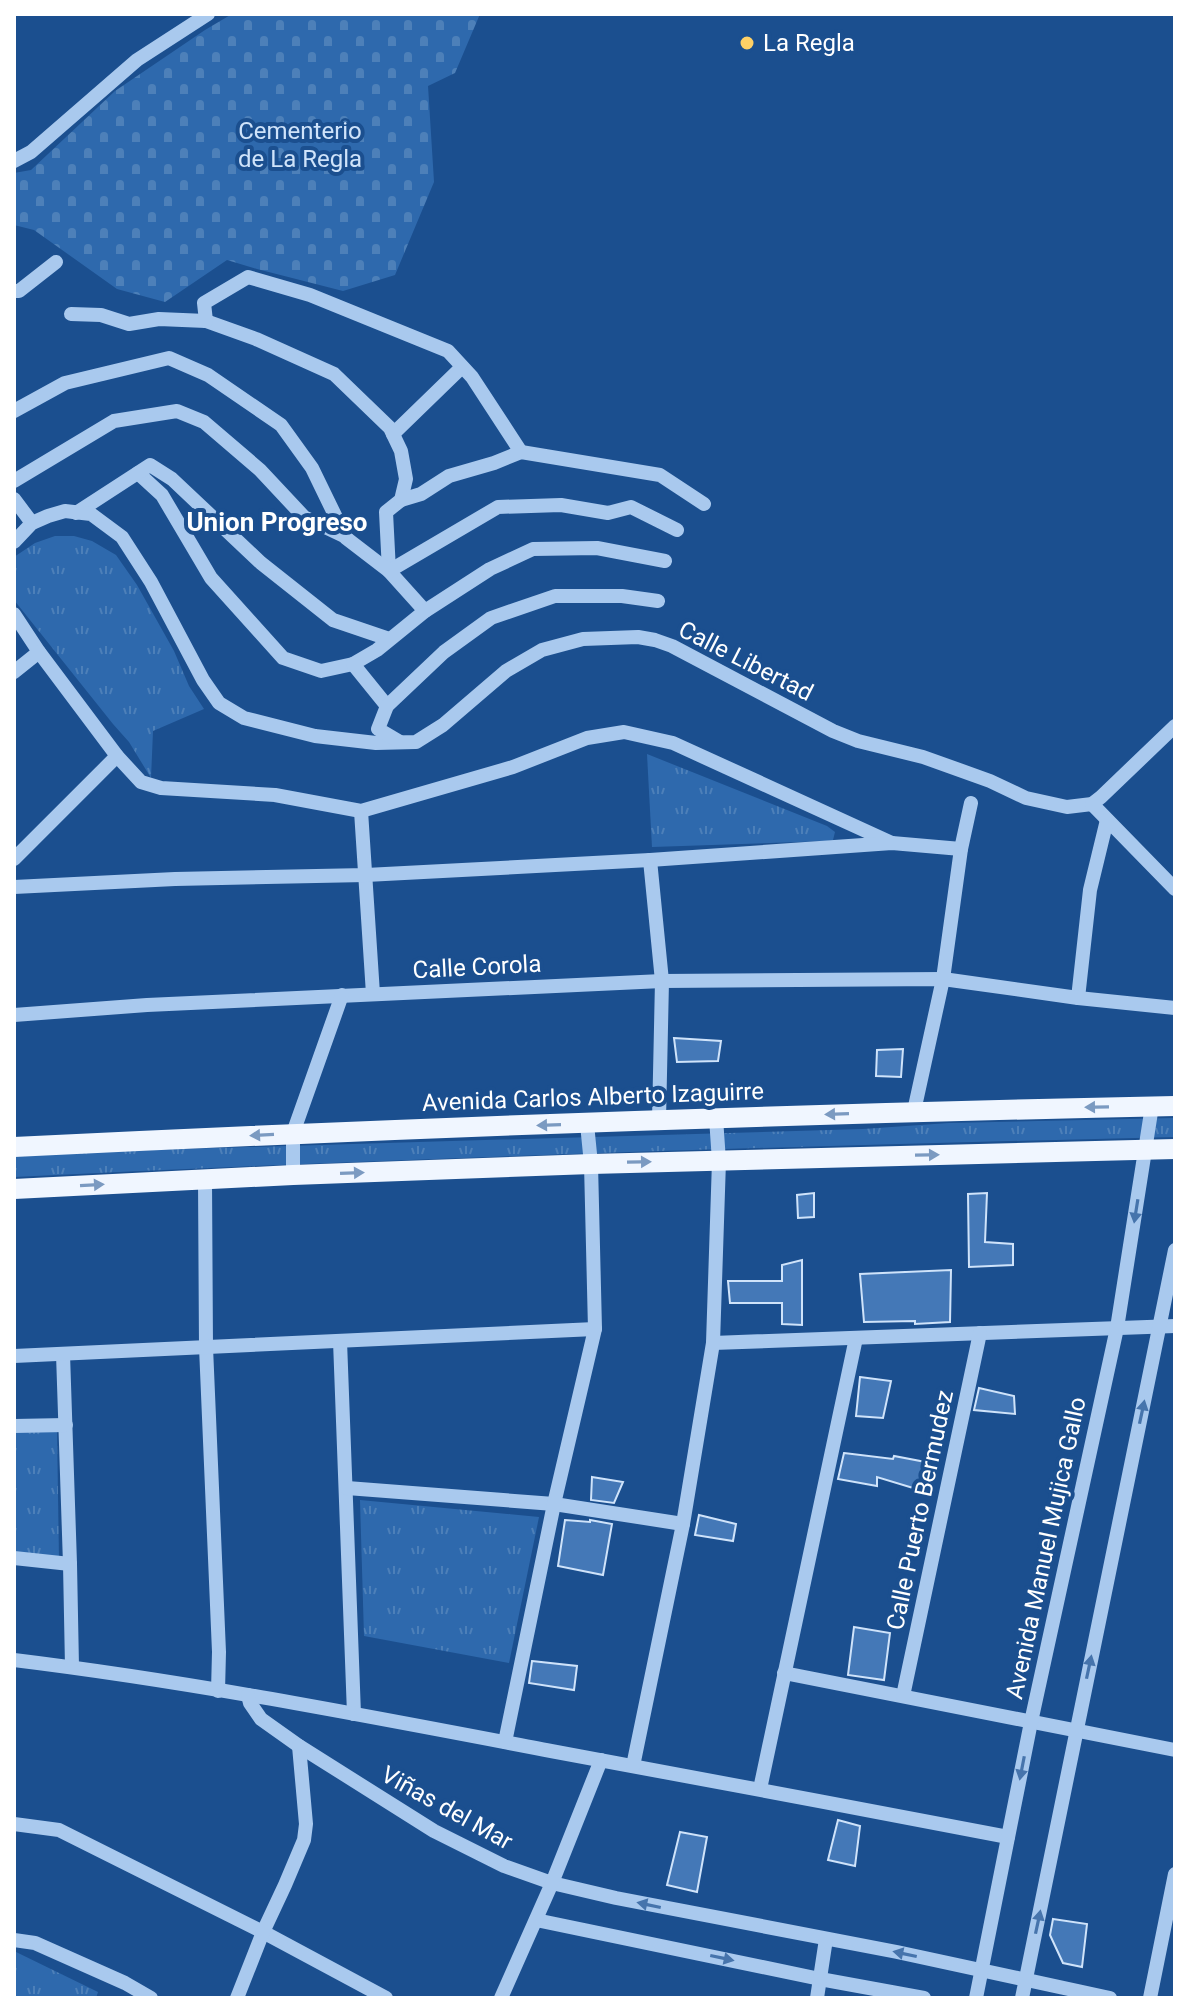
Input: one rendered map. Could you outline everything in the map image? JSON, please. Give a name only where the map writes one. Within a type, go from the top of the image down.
[{"type":"main road","name":"Avenida Carlos Alberto Izaguirre","points":[[14,1147],[659,1120],[1175,1106]]},
{"type":"main road","points":[[14,1189],[591,1164],[1175,1149]]},
{"type":"street","points":[[14,161],[31,152],[137,60],[208,14]]},
{"type":"street","points":[[14,291],[19,291],[56,262]]},
{"type":"street","points":[[206,321],[204,303],[248,277],[310,295],[448,351],[472,377],[521,452]]},
{"type":"street","points":[[71,314],[101,315],[129,324],[159,319],[206,321],[256,339],[334,374],[390,428],[401,451],[406,479],[401,500]]},
{"type":"street","points":[[14,411],[65,383],[169,358],[208,375],[281,425],[312,468],[346,538]]},
{"type":"street","points":[[393,434],[462,367]]},
{"type":"street","points":[[14,481],[114,421],[177,411],[204,422],[260,470],[304,517],[346,538],[389,571],[425,611]]},
{"type":"street","points":[[389,571],[386,512],[401,500],[421,494],[449,476],[521,452],[660,475],[704,504]]},
{"type":"street","points":[[14,542],[32,523],[65,511],[76,513],[150,465],[172,479],[261,563],[333,620],[389,639]]},
{"type":"street","points":[[138,473],[162,495],[211,578],[283,658],[321,671],[353,664],[377,650],[425,611],[490,569],[533,549],[597,548],[665,561]]},
{"type":"street","points":[[14,499],[32,523]]},
{"type":"street","points":[[389,571],[498,507],[561,505],[608,513],[631,507],[677,530]]},
{"type":"street","name":"Calle Libertad","points":[[76,513],[91,514],[122,537],[151,582],[203,680],[219,703],[244,718],[315,736],[376,743],[416,742],[443,725],[506,671],[542,650],[583,639],[638,637],[672,646],[833,731],[858,741],[923,757],[990,781],[1026,798],[1067,807],[1092,804]]},
{"type":"street","points":[[401,743],[378,729],[387,706],[444,652],[491,618],[555,596],[622,596],[658,601]]},
{"type":"street","points":[[14,614],[117,756],[141,782],[161,788],[275,795],[361,811],[513,767],[587,738],[624,732],[673,743],[892,843]]},
{"type":"street","points":[[14,672],[39,652]]},
{"type":"street","points":[[353,664],[387,706]]},
{"type":"street","points":[[1175,726],[1092,804],[1175,889]]},
{"type":"street","points":[[14,859],[117,756]]},
{"type":"street","points":[[914,1111],[943,979],[961,849],[971,803]]},
{"type":"street","points":[[361,811],[373,994]]},
{"type":"street","points":[[1078,998],[1090,890],[1107,820]]},
{"type":"street","points":[[14,887],[175,879],[366,875],[892,843],[961,849]]},
{"type":"street","points":[[650,860],[662,981],[659,1120]]},
{"type":"street","name":"Calle Corola","points":[[14,1015],[147,1005],[662,981],[943,979],[1175,1008]]},
{"type":"street","points":[[293,1175],[293,1133],[342,995]]},
{"type":"street","name":"Avenida Manuel Mujica Gallo","points":[[976,1998],[1031,1722],[1117,1328],[1152,1106]]},
{"type":"street","points":[[633,1766],[683,1524],[713,1343],[719,1161],[716,1118]]},
{"type":"street","points":[[505,1742],[554,1504],[595,1329],[591,1164],[587,1124]]},
{"type":"street","points":[[205,1180],[206,1347],[218,1691]]},
{"type":"street","points":[[1022,1998],[1076,1730],[1167,1326],[1175,1250]]},
{"type":"street","points":[[713,1343],[1167,1326]]},
{"type":"street","points":[[14,1356],[595,1329]]},
{"type":"street","name":"Calle Puerto Bermudez","points":[[903,1696],[980,1333]]},
{"type":"street","points":[[760,1789],[856,1338]]},
{"type":"street","points":[[340,1341],[354,1714]]},
{"type":"street","points":[[63,1354],[72,1667]]},
{"type":"street","points":[[14,1426],[66,1425]]},
{"type":"street","points":[[347,1488],[554,1504],[683,1524]]},
{"type":"street","points":[[14,1558],[70,1564]]},
{"type":"street","points":[[14,1660],[248,1695],[1008,1837]]},
{"type":"street","points":[[784,1673],[1175,1750]]},
{"type":"street","name":"Viñas del Mar","points":[[248,1695],[261,1719],[434,1831],[504,1866],[552,1883],[1110,1998]]},
{"type":"street","points":[[237,1998],[304,1840],[306,1824],[299,1746]]},
{"type":"street","points":[[501,1998],[552,1883],[601,1760]]},
{"type":"street","points":[[14,1824],[59,1830],[263,1932],[381,1997]]},
{"type":"street","points":[[1150,1998],[1175,1874]]},
{"type":"street","points":[[536,1920],[924,1998]]},
{"type":"street","points":[[817,1998],[826,1939]]},
{"type":"street","points":[[14,1940],[35,1943],[125,1983],[151,1998]]},
{"type":"green space","name":"Cementerio de La Regla","points":[[232,14],[480,14],[455,73],[428,86],[434,182],[395,275],[343,291],[227,260],[165,302],[117,289],[34,230],[14,225],[14,173],[31,170],[115,91]]},
{"type":"green space","points":[[55,536],[74,536],[92,541],[116,555],[137,585],[204,709],[153,731],[151,778],[129,742],[14,600],[14,557],[35,543]]},
{"type":"green space","points":[[647,754],[827,826],[835,832],[833,840],[652,847]]},
{"type":"green space","points":[[1175,1118],[1175,1137],[594,1153],[14,1177],[14,1155]]},
{"type":"green space","points":[[14,1431],[57,1431],[59,1560],[14,1555]]},
{"type":"green space","points":[[360,1500],[539,1517],[509,1663],[364,1636]]},
{"type":"green space","points":[[14,1951],[98,1992],[96,1998],[14,1998]]},
{"type":"building","points":[[674,1038],[721,1041],[718,1061],[677,1062]]},
{"type":"building","points":[[903,1049],[901,1077],[876,1076],[877,1050]]},
{"type":"building","points":[[814,1193],[814,1217],[798,1218],[797,1195]]},
{"type":"building","points":[[987,1193],[985,1242],[1013,1244],[1013,1265],[969,1267],[968,1194]]},
{"type":"building","points":[[802,1260],[802,1325],[782,1324],[782,1303],[730,1303],[728,1281],[782,1281],[782,1265]]},
{"type":"building","points":[[951,1270],[950,1322],[864,1322],[860,1274]]},
{"type":"building","points":[[860,1377],[891,1381],[883,1418],[856,1416]]},
{"type":"building","points":[[979,1388],[1014,1396],[1015,1414],[974,1410]]},
{"type":"building","points":[[844,1453],[893,1459],[894,1456],[936,1464],[923,1491],[877,1477],[877,1486],[838,1479]]},
{"type":"building","points":[[592,1477],[623,1482],[614,1503],[591,1500]]},
{"type":"building","points":[[699,1515],[736,1524],[733,1541],[695,1535]]},
{"type":"building","points":[[565,1520],[612,1524],[603,1575],[558,1566]]},
{"type":"building","points":[[854,1627],[890,1633],[884,1680],[848,1675]]},
{"type":"building","points":[[532,1661],[577,1666],[574,1690],[529,1683]]},
{"type":"building","points":[[838,1820],[860,1826],[855,1866],[828,1860]]},
{"type":"building","points":[[680,1832],[707,1837],[697,1892],[667,1885]]},
{"type":"building","points":[[1053,1919],[1087,1924],[1082,1967],[1063,1963],[1050,1935]]},
{"type":"place","name":"La Regla","points":[[747,43]]},
{"type":"district","name":"Union Progreso","points":[[277,522]]}]
